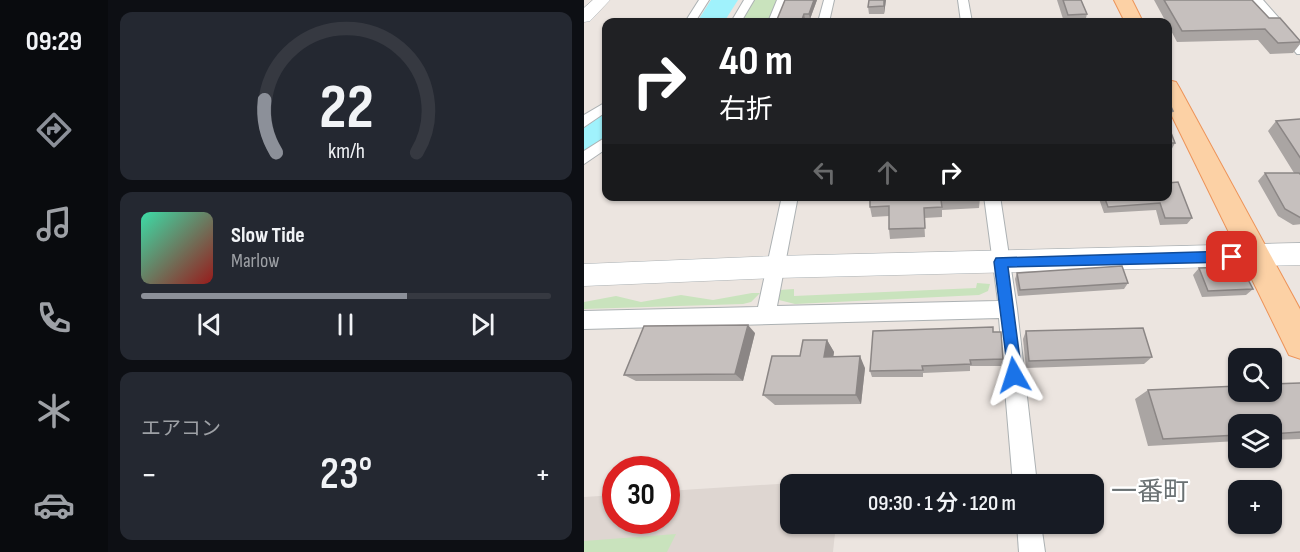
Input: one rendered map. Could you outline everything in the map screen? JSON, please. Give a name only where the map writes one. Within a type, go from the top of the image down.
[{"type":"main road","points":[[1123,0],[1132,18]]},
{"type":"main road","points":[[1172,95],[1301,344]]},
{"type":"street","points":[[693,18],[704,0]]},
{"type":"street","points":[[738,18],[749,0]]},
{"type":"street","points":[[775,18],[782,0]]},
{"type":"street","points":[[825,18],[829,0]]},
{"type":"street","points":[[963,0],[966,18]]},
{"type":"street","points":[[1257,0],[1301,51]]},
{"type":"street","points":[[584,122],[602,109]]},
{"type":"street","points":[[584,159],[602,145]]},
{"type":"street","points":[[766,315],[789,201]]},
{"type":"street","points":[[993,201],[1008,309],[1024,474]]},
{"type":"street","points":[[584,275],[776,267],[1301,254]]},
{"type":"street","points":[[584,320],[1008,309]]},
{"type":"street","points":[[1030,534],[1032,552]]},
{"type":"shaded area","points":[[780,484],[780,534],[835,534],[833,552],[584,552],[584,497],[602,496],[602,534],[680,534],[680,490]]},
{"type":"green space","points":[[752,0],[778,0],[771,18],[741,18]]},
{"type":"green space","points":[[977,283],[990,284],[988,291],[979,295],[795,304],[779,300],[779,290],[794,289],[794,296],[976,288]]},
{"type":"green space","points":[[760,293],[751,302],[743,304],[584,309],[584,302],[616,296],[641,302],[681,295],[713,300]]},
{"type":"green space","points":[[676,534],[667,552],[584,552],[584,541]]},
{"type":"water","points":[[711,0],[738,0],[727,18],[700,18]]},
{"type":"water","points":[[602,115],[602,139],[584,153],[584,128]]},
{"type":"building","points":[[785,0],[814,0],[809,14],[804,14],[802,18],[778,18]]},
{"type":"building","points":[[869,0],[884,0],[884,6],[868,7]]},
{"type":"building","points":[[1063,0],[1081,0],[1087,14],[1068,15]]},
{"type":"building","points":[[1164,0],[1252,0],[1269,18],[1280,18],[1301,42],[1278,43],[1265,29],[1182,31]]},
{"type":"building","points":[[1301,119],[1301,159],[1276,121]]},
{"type":"building","points":[[1265,173],[1299,173],[1301,175],[1301,218],[1285,209]]},
{"type":"building","points":[[1178,182],[1192,218],[1165,218],[1160,203],[1108,207],[1106,201],[1172,201],[1172,183]]},
{"type":"building","points":[[870,201],[941,201],[942,207],[924,208],[925,228],[889,229],[889,206],[870,207]]},
{"type":"building","points":[[1122,266],[1128,283],[1020,290],[1017,273]]},
{"type":"building","points":[[1230,267],[1245,274],[1253,289],[1208,291],[1199,268]]},
{"type":"building","points":[[748,325],[735,374],[624,375],[644,326]]},
{"type":"building","points":[[993,327],[993,332],[1001,332],[1003,359],[970,360],[971,364],[922,366],[923,370],[870,371],[873,331]]},
{"type":"building","points":[[1143,328],[1152,357],[1029,361],[1026,331]]},
{"type":"building","points":[[803,340],[827,340],[824,357],[860,356],[856,395],[763,395],[772,356],[800,356]]},
{"type":"building","points":[[1301,383],[1301,432],[1282,433],[1282,414],[1228,414],[1228,436],[1163,439],[1148,390],[1228,386],[1228,402],[1282,402],[1282,384]]},
{"type":"district","name":"一番町","points":[[1150,491]]},
{"type":"route","points":[[1014,375],[1001,262],[1232,257]]}]
